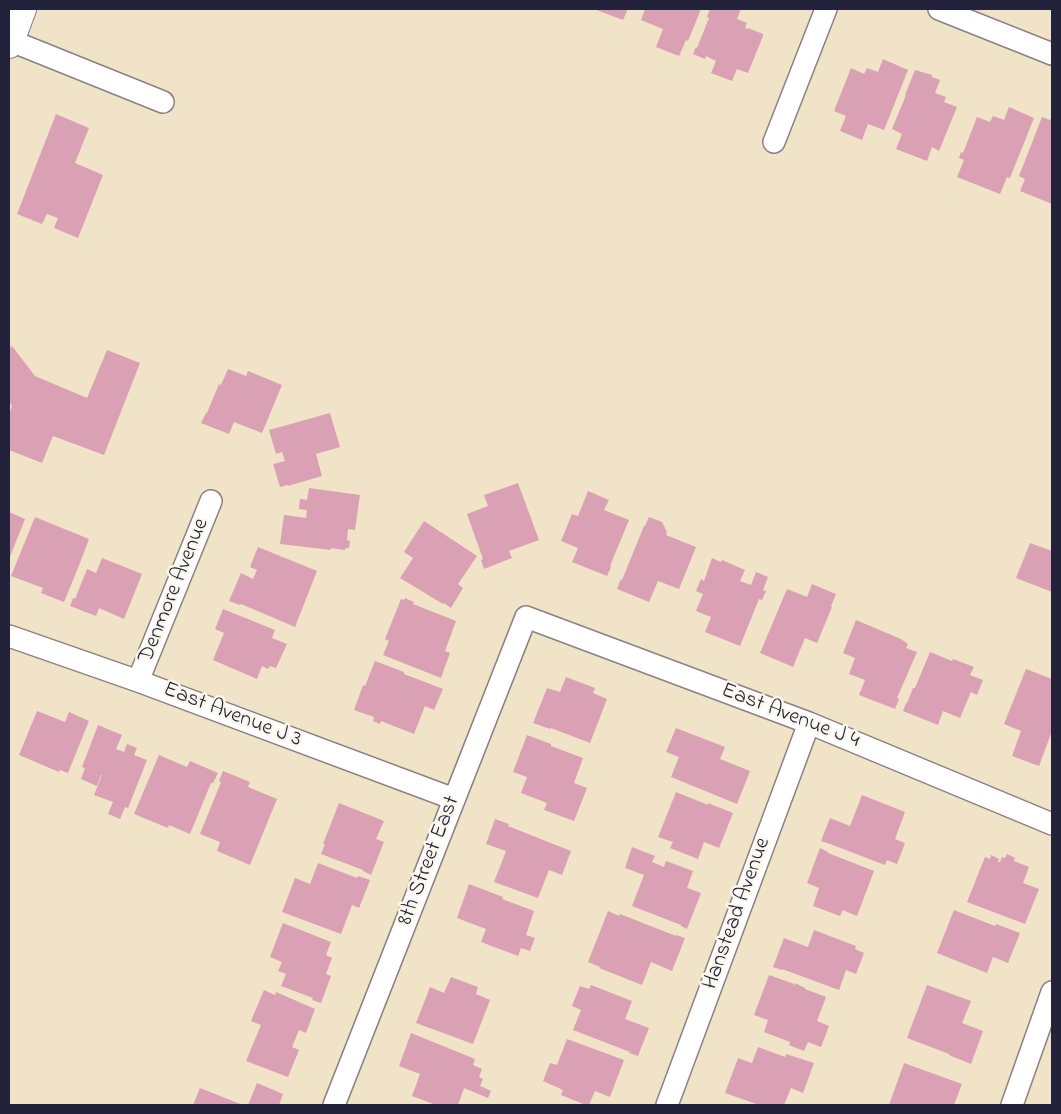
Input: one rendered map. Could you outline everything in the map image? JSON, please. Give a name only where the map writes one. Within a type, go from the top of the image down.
[{"type":"main road","points":[[9,42],[22,9]]},
{"type":"street","points":[[774,142],[826,9]]},
{"type":"street","points":[[939,9],[1052,54]]},
{"type":"street","points":[[9,42],[163,102]]},
{"type":"street","name":"Denmore Avenue","points":[[138,681],[211,501]]},
{"type":"street","name":"East Avenue J 4","points":[[526,617],[809,723],[1052,824]]},
{"type":"street","name":"8th Street East","points":[[334,1105],[526,617]]},
{"type":"street","name":"East Avenue J 3","points":[[9,639],[138,681],[454,800]]},
{"type":"street","name":"Hanstead Avenue","points":[[667,1105],[809,723]]},
{"type":"street","points":[[1016,1104],[1052,992]]},
{"type":"building","points":[[594,9],[628,9],[623,20]]},
{"type":"building","points":[[645,9],[701,9],[688,41],[686,40],[679,56],[656,47],[663,29],[641,20]]},
{"type":"building","points":[[710,9],[741,9],[737,19],[747,23],[745,28],[763,34],[748,73],[737,69],[732,81],[711,73],[716,61],[706,56],[705,59],[693,54],[709,18],[707,17]]},
{"type":"building","points":[[883,59],[908,70],[884,130],[868,124],[862,140],[840,131],[846,116],[834,111],[851,68],[864,74],[867,68],[878,72]]},
{"type":"building","points":[[915,70],[932,75],[932,77],[940,80],[935,93],[946,97],[944,102],[957,107],[939,151],[932,147],[927,161],[896,149],[902,134],[892,129]]},
{"type":"building","points":[[1009,107],[1034,118],[1010,178],[1007,177],[1000,194],[957,177],[964,160],[959,158],[961,152],[963,153],[977,117],[990,122],[993,116],[1004,120]]},
{"type":"building","points":[[56,114],[89,128],[75,163],[103,175],[78,238],[54,228],[58,218],[47,214],[42,224],[17,214]]},
{"type":"building","points":[[1042,117],[1052,119],[1052,204],[1020,191],[1025,179],[1019,176]]},
{"type":"building","points":[[12,346],[35,376],[87,398],[107,350],[140,363],[104,455],[53,436],[42,463],[9,450],[9,415],[12,406],[9,401],[9,349]]},
{"type":"building","points":[[228,369],[246,376],[248,371],[282,385],[262,433],[234,422],[229,434],[201,423]]},
{"type":"building","points":[[330,413],[340,447],[316,454],[322,476],[280,487],[273,464],[285,461],[282,452],[276,454],[269,430]]},
{"type":"building","points":[[518,483],[539,540],[509,551],[512,558],[484,569],[481,560],[483,559],[467,514],[488,506],[484,495]]},
{"type":"building","points":[[309,488],[360,495],[355,530],[348,529],[347,540],[350,541],[349,548],[345,550],[331,548],[331,550],[280,544],[284,515],[306,518],[307,510],[299,509],[300,499],[307,500]]},
{"type":"building","points":[[588,491],[609,500],[604,510],[629,520],[607,576],[572,562],[578,548],[561,541],[572,514],[578,516]]},
{"type":"building","points":[[9,512],[25,519],[9,559]]},
{"type":"building","points":[[35,517],[89,539],[64,602],[41,593],[43,588],[11,576]]},
{"type":"building","points":[[649,517],[662,522],[667,532],[666,535],[696,547],[679,589],[658,581],[649,602],[617,589]]},
{"type":"building","points":[[424,521],[477,556],[458,584],[463,588],[451,608],[400,578],[413,558],[404,552]]},
{"type":"building","points":[[1030,543],[1052,551],[1052,592],[1016,578]]},
{"type":"building","points":[[258,547],[317,571],[295,627],[241,604],[229,601],[241,573],[253,579],[257,570],[250,567]]},
{"type":"building","points":[[102,558],[142,574],[124,619],[99,608],[96,616],[70,606],[73,598],[75,599],[87,569],[96,573]]},
{"type":"building","points":[[712,558],[721,562],[722,560],[745,570],[740,581],[751,585],[756,572],[768,577],[763,590],[766,591],[762,600],[759,599],[740,646],[705,632],[711,617],[696,611],[703,594],[696,591],[701,579],[704,581]]},
{"type":"building","points":[[812,584],[836,594],[817,643],[805,638],[793,667],[760,653],[787,589],[807,597]]},
{"type":"building","points":[[405,598],[414,602],[413,604],[456,621],[445,651],[450,653],[441,678],[383,655],[389,641],[385,639],[401,599],[404,600]]},
{"type":"building","points":[[223,609],[275,630],[272,638],[287,644],[276,668],[270,666],[268,669],[262,666],[257,679],[213,660],[224,633],[215,629]]},
{"type":"building","points":[[856,620],[901,639],[908,644],[906,648],[917,652],[897,698],[899,699],[895,709],[859,695],[865,680],[849,674],[855,658],[843,653]]},
{"type":"building","points":[[930,652],[974,667],[970,675],[983,680],[977,695],[971,692],[960,718],[943,711],[938,725],[903,711]]},
{"type":"building","points":[[375,661],[443,689],[434,710],[425,706],[414,734],[381,721],[380,724],[373,721],[374,717],[354,710],[363,685],[365,686]]},
{"type":"building","points":[[1026,669],[1052,679],[1052,731],[1039,766],[1012,756],[1021,731],[1004,724]]},
{"type":"building","points":[[566,677],[595,688],[593,693],[607,699],[590,743],[533,723],[547,688],[560,692]]},
{"type":"building","points":[[37,711],[65,722],[69,712],[89,721],[68,773],[60,770],[59,772],[19,755]]},
{"type":"building","points":[[98,725],[122,735],[116,749],[124,752],[127,744],[137,748],[134,755],[147,760],[128,808],[125,807],[120,819],[108,814],[113,802],[94,795],[102,775],[97,786],[81,779],[85,768],[82,767]]},
{"type":"building","points":[[676,728],[725,747],[720,759],[750,771],[737,804],[671,777],[679,757],[666,752]]},
{"type":"building","points":[[527,735],[583,758],[574,783],[587,788],[574,821],[544,810],[547,803],[521,793],[527,777],[513,772]]},
{"type":"building","points":[[159,755],[187,767],[190,761],[218,773],[213,783],[211,783],[190,834],[169,825],[168,828],[134,814]]},
{"type":"building","points":[[223,771],[250,782],[248,787],[277,799],[250,865],[217,851],[220,842],[200,834],[221,782],[219,781]]},
{"type":"building","points":[[676,792],[733,813],[719,848],[704,842],[698,859],[670,848],[673,842],[658,837]]},
{"type":"building","points":[[862,795],[905,812],[895,839],[905,843],[897,864],[887,860],[885,865],[821,841],[830,818],[850,826]]},
{"type":"building","points":[[339,803],[384,821],[376,839],[384,842],[371,875],[363,870],[321,854]]},
{"type":"building","points":[[495,819],[571,851],[562,875],[549,870],[538,898],[494,882],[506,851],[486,844]]},
{"type":"building","points":[[632,847],[655,856],[652,862],[664,867],[666,861],[693,871],[687,888],[701,893],[687,929],[632,906],[644,875],[625,868]]},
{"type":"building","points":[[820,848],[874,871],[857,916],[843,910],[840,916],[813,906],[819,888],[807,883]]},
{"type":"building","points":[[1007,854],[1015,858],[1014,861],[1029,867],[1023,883],[1039,889],[1025,924],[967,902],[985,857],[990,859],[991,855],[999,859],[998,862],[1000,862],[1002,857],[1005,858]]},
{"type":"building","points":[[318,863],[357,878],[358,876],[370,880],[359,908],[352,905],[341,934],[282,912],[295,878],[310,884]]},
{"type":"building","points":[[469,884],[534,911],[526,935],[535,938],[530,951],[521,948],[518,956],[481,942],[486,929],[457,918]]},
{"type":"building","points":[[954,910],[995,926],[996,924],[1020,933],[1008,963],[993,957],[987,973],[937,953]]},
{"type":"building","points":[[608,911],[685,938],[672,971],[651,962],[642,985],[588,962]]},
{"type":"building","points":[[283,923],[331,942],[326,955],[332,958],[326,974],[331,976],[321,1003],[281,986],[286,974],[278,971],[282,962],[270,957]]},
{"type":"building","points":[[814,930],[856,946],[855,949],[864,953],[856,974],[846,970],[839,990],[773,967],[784,938],[808,947]]},
{"type":"building","points":[[769,975],[794,984],[793,986],[795,983],[826,997],[817,1021],[829,1026],[821,1047],[808,1042],[804,1051],[789,1045],[790,1042],[764,1032],[768,1020],[754,1015]]},
{"type":"building","points":[[451,977],[478,987],[476,994],[490,1000],[473,1044],[416,1023],[430,987],[444,993]]},
{"type":"building","points":[[591,985],[632,1001],[625,1019],[649,1028],[638,1056],[573,1030],[581,1010],[572,1006],[580,986],[589,989]]},
{"type":"building","points":[[927,985],[971,1001],[962,1023],[983,1031],[971,1064],[907,1038]]},
{"type":"building","points":[[264,990],[275,995],[276,992],[315,1009],[306,1033],[299,1030],[292,1047],[299,1050],[288,1077],[246,1061],[261,1025],[251,1021]]},
{"type":"building","points":[[411,1033],[475,1059],[473,1065],[482,1069],[479,1077],[483,1079],[480,1086],[491,1091],[488,1098],[464,1088],[458,1105],[436,1105],[412,1096],[420,1074],[399,1066]]},
{"type":"building","points":[[567,1039],[624,1060],[610,1097],[595,1091],[589,1105],[586,1105],[561,1095],[563,1090],[543,1081],[550,1063],[557,1065]]},
{"type":"building","points":[[758,1047],[785,1057],[786,1054],[814,1063],[803,1093],[791,1088],[784,1105],[759,1105],[725,1093],[738,1058],[752,1063]]},
{"type":"building","points":[[904,1063],[962,1084],[954,1105],[889,1105]]},
{"type":"building","points":[[257,1083],[283,1094],[279,1105],[248,1105]]},
{"type":"building","points":[[200,1088],[243,1105],[193,1105]]}]
